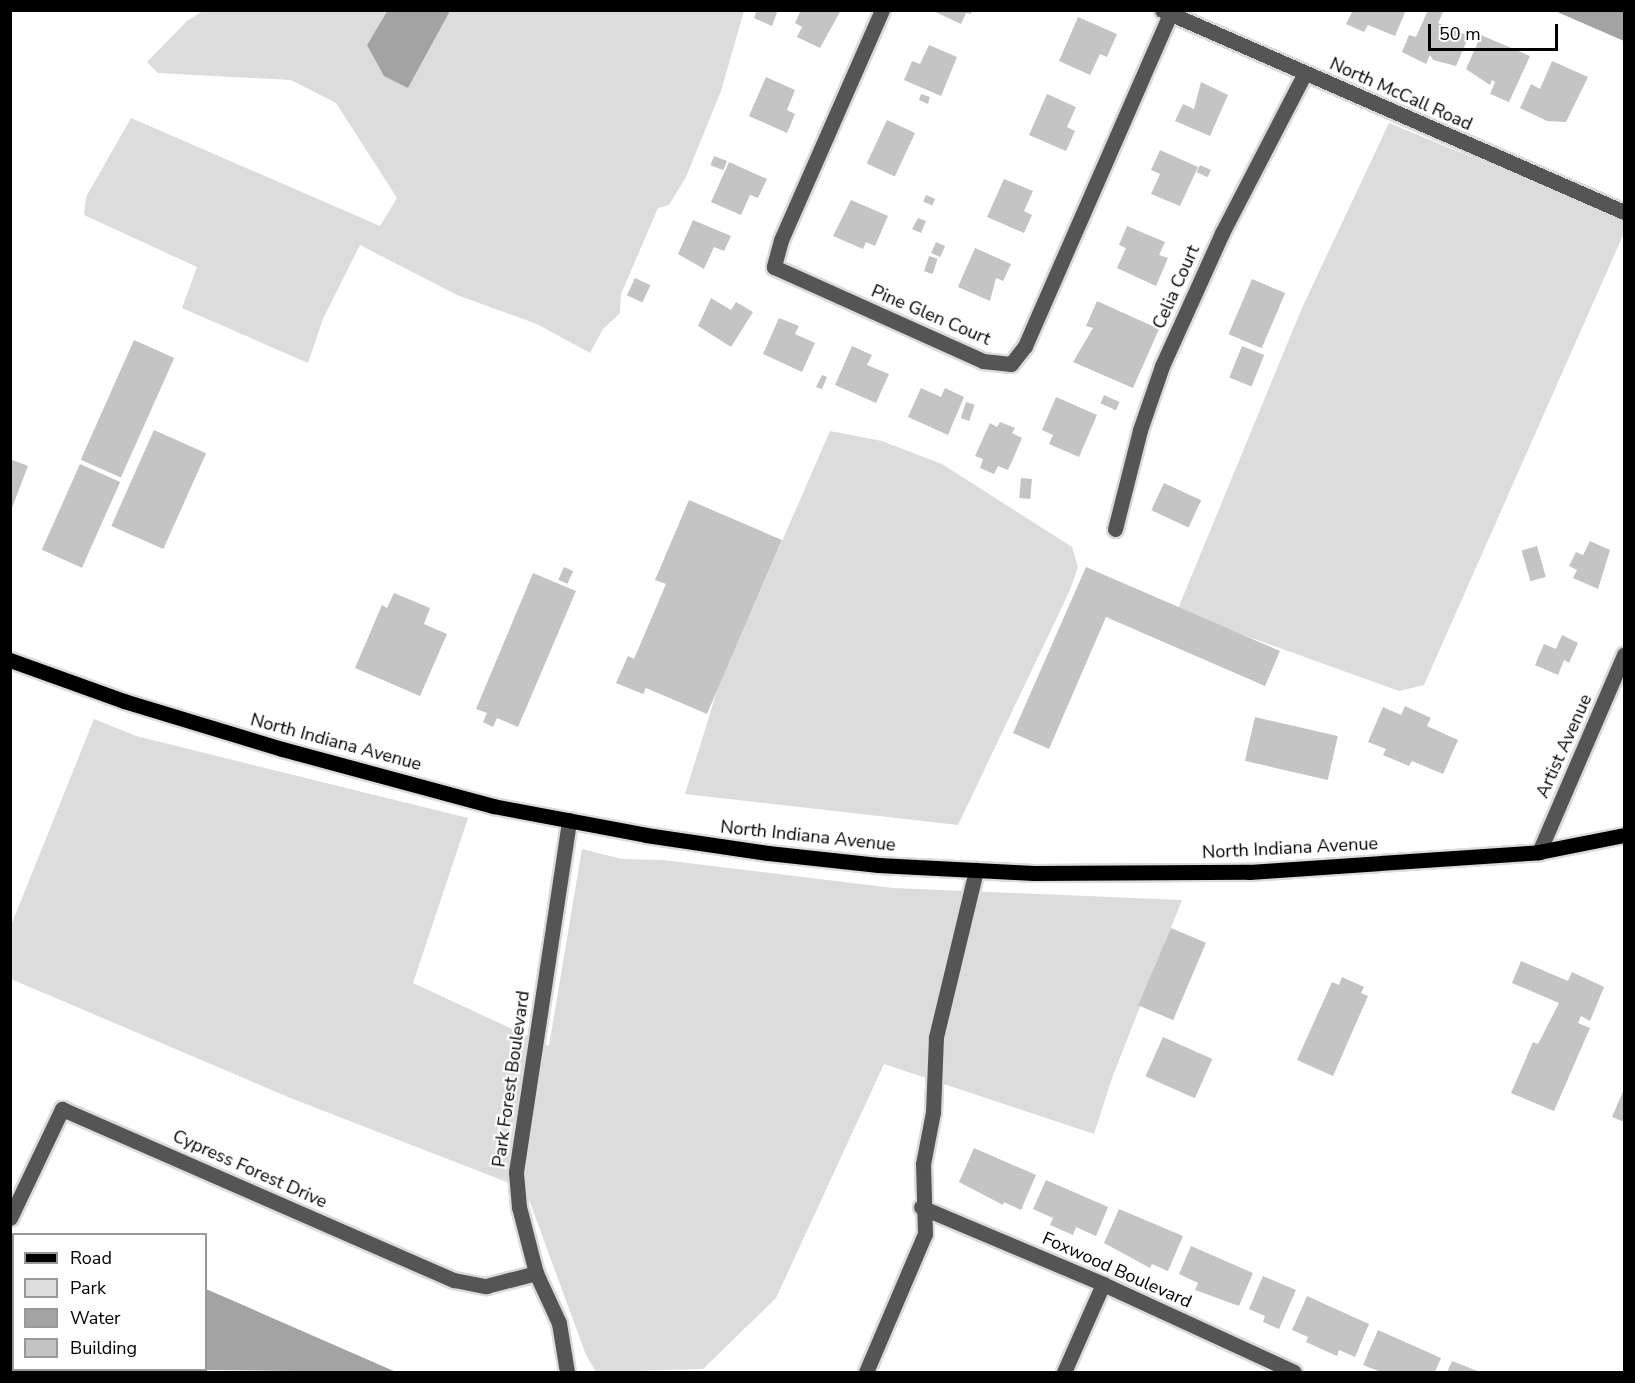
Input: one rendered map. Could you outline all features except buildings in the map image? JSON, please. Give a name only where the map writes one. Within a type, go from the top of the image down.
[{"type":"main road","name":"North Indiana Avenue","points":[[10,660],[112,697],[282,749],[493,806],[768,853],[976,870],[1110,874],[1249,872],[1539,852],[1624,835]]},
{"type":"street","name":"Pine Glen Court","points":[[882,10],[781,240],[774,267],[983,361],[1011,364],[1026,346],[1166,12]]},
{"type":"street","name":"North McCall Road","points":[[1166,12],[1624,212]]},
{"type":"street","name":"Celia Court","points":[[1115,529],[1140,430],[1166,356],[1222,233],[1305,73]]},
{"type":"street","name":"Artist Avenue","points":[[1539,852],[1624,655]]},
{"type":"street","name":"Park Forest Boulevard","points":[[567,1372],[559,1323],[536,1273],[519,1207],[516,1172],[569,820]]},
{"type":"street","points":[[866,1372],[925,1234],[921,1207],[923,1164],[933,1112],[936,1037],[976,870]]},
{"type":"street","name":"Cypress Forest Drive","points":[[10,1218],[62,1109],[454,1280],[486,1286],[536,1273]]},
{"type":"street","name":"Foxwood Boulevard","points":[[921,1207],[1103,1284],[1264,1366],[1294,1372]]},
{"type":"street","points":[[1064,1372],[1103,1284]]},
{"type":"green space","points":[[203,11],[388,11],[367,45],[408,88],[450,11],[744,11],[721,91],[686,177],[669,205],[658,208],[621,294],[620,313],[603,329],[590,353],[537,324],[457,295],[360,245],[323,319],[308,363],[182,308],[197,267],[84,215],[86,197],[131,118],[380,226],[397,198],[336,103],[291,80],[158,73],[147,62],[187,21]]},
{"type":"green space","points":[[1389,123],[1624,220],[1624,233],[1424,685],[1399,691],[1177,611],[1302,308]]},
{"type":"green space","points":[[830,431],[882,441],[942,464],[1072,547],[1078,567],[1070,590],[958,825],[685,794],[718,688]]},
{"type":"green space","points":[[94,719],[136,736],[468,818],[413,983],[549,1046],[582,849],[622,859],[663,860],[893,888],[1182,900],[1112,1078],[1094,1134],[884,1064],[776,1298],[703,1369],[596,1372],[586,1355],[525,1189],[288,1097],[11,979],[10,928]]},
{"type":"water","points":[[388,10],[450,11],[408,88],[384,76],[367,45]]},
{"type":"water","points":[[1555,11],[1624,11],[1624,41]]},
{"type":"water","points":[[207,1289],[396,1372],[207,1370]]},
{"type":"water","points":[[52,1371],[114,1371],[52,1372]]}]
